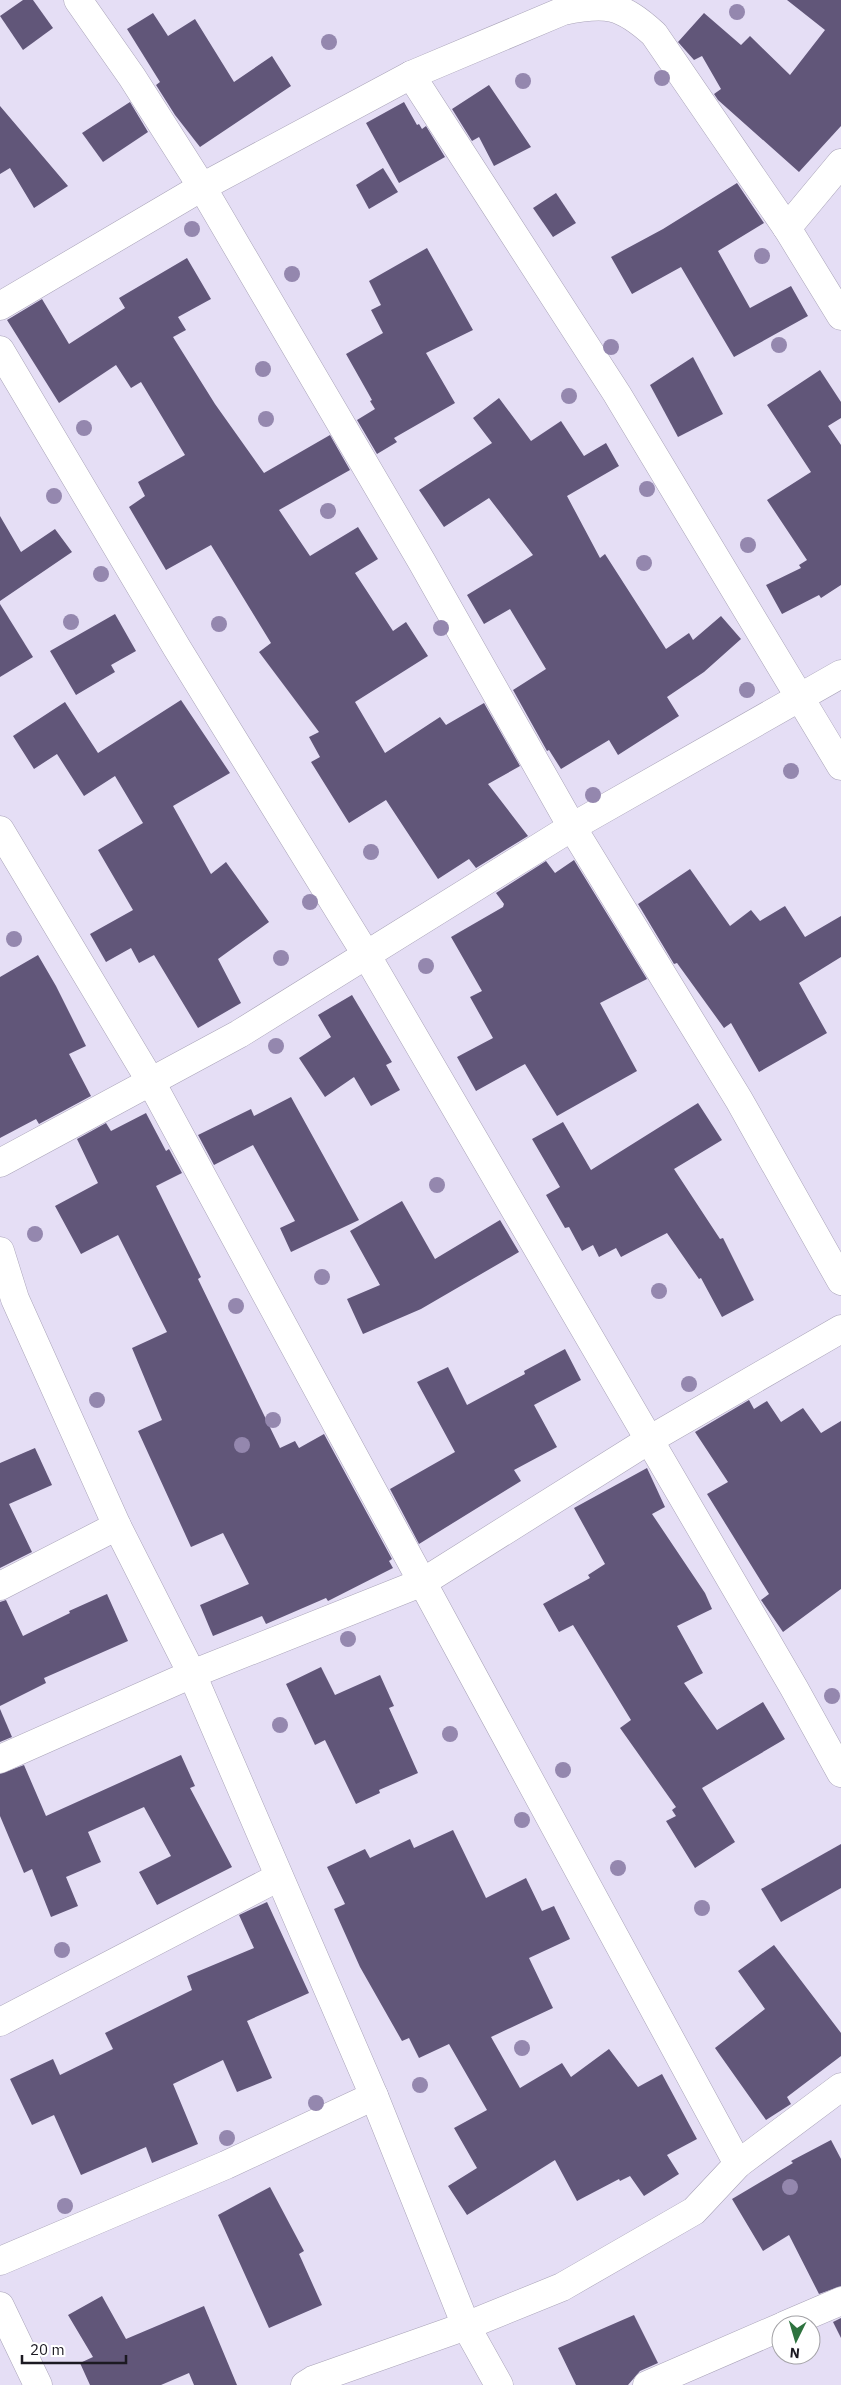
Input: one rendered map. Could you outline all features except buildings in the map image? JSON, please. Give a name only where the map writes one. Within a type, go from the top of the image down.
[{"type":"street","points":[[78,0],[132,77],[202,187],[422,562],[572,827],[739,1100],[841,1281]]},
{"type":"street","points":[[0,306],[202,187],[411,75],[563,11],[596,6],[621,9],[636,17],[654,34],[787,228],[841,316]]},
{"type":"street","points":[[411,75],[617,394],[841,766]]},
{"type":"street","points":[[787,228],[841,163]]},
{"type":"street","points":[[0,350],[177,648],[367,956],[841,1773]]},
{"type":"street","points":[[0,1163],[239,1034],[572,827],[841,674]]},
{"type":"street","points":[[0,830],[151,1082],[738,2164]]},
{"type":"street","points":[[0,1251],[8,1304],[192,1674],[374,2096],[466,2326],[499,2385]]},
{"type":"street","points":[[0,1759],[192,1674],[423,1582],[649,1440],[841,1329]]},
{"type":"street","points":[[0,1586],[117,1526]]},
{"type":"street","points":[[0,2022],[279,1877]]},
{"type":"street","points":[[304,2385],[466,2326],[562,2287],[694,2211],[738,2164],[841,2087]]},
{"type":"street","points":[[0,2261],[226,2165],[374,2096]]},
{"type":"street","points":[[808,2315],[841,2301]]},
{"type":"street","points":[[0,2306],[38,2385]]},
{"type":"street","points":[[647,2385],[771,2331]]}]
